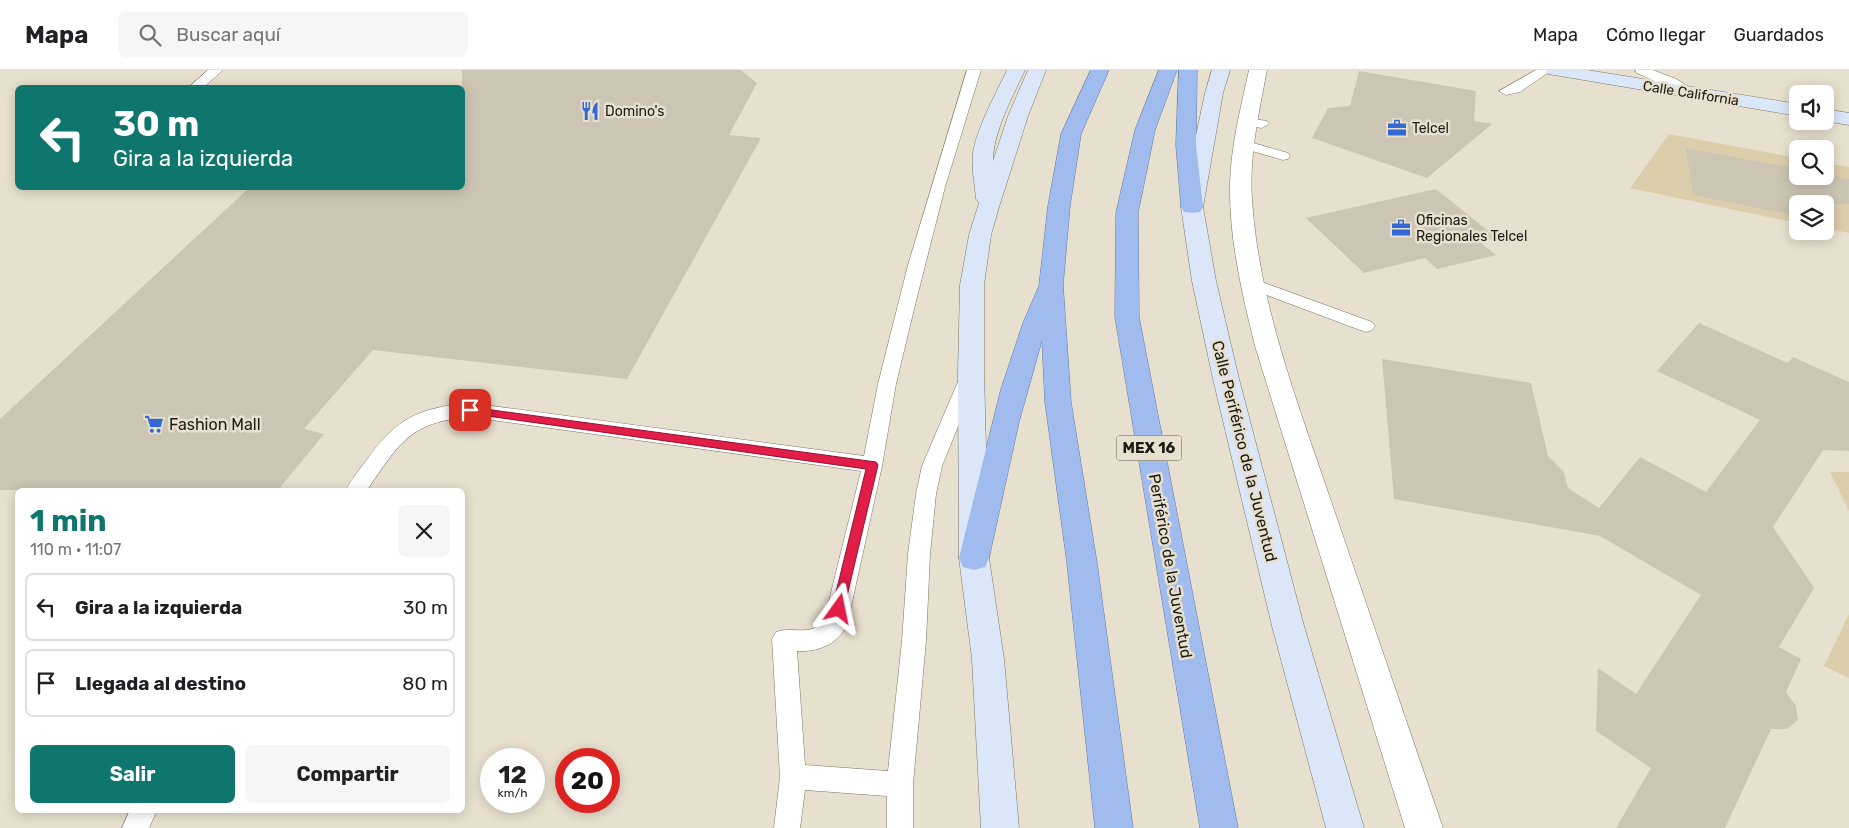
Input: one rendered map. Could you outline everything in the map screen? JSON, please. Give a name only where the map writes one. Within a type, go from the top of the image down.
[{"type":"highway","points":[[1100,70],[1071,134],[1059,206],[1051,285],[1058,402],[1082,563],[1114,828]]},
{"type":"highway","name":"Periférico de la Juventud","points":[[1168,70],[1145,130],[1127,213],[1127,317],[1219,828]]},
{"type":"highway","points":[[1188,70],[1186,145],[1192,207]]},
{"type":"highway","points":[[974,558],[1032,328],[1051,285]]},
{"type":"main road","points":[[988,207],[982,168],[983,151],[995,116],[1016,70]]},
{"type":"main road","points":[[1000,828],[988,659],[974,558],[971,372],[972,285],[980,235],[988,207],[1018,116],[1038,70]]},
{"type":"main road","name":"Calle Periférico de la Juventud","points":[[1221,70],[1214,93],[1192,207],[1204,281],[1226,379],[1288,626],[1345,828]]},
{"type":"main road","name":"Calle California","points":[[1554,70],[1789,109]]},
{"type":"main road","points":[[1834,116],[1849,119]]},
{"type":"street","points":[[1258,70],[1241,199],[1251,283],[1275,372],[1424,828]]},
{"type":"lane","points":[[198,85],[216,70]]},
{"type":"lane","points":[[786,828],[793,777],[784,639],[804,642],[815,640],[828,634],[835,625],[872,465],[886,388],[912,276],[927,231],[947,150],[974,70]]},
{"type":"lane","points":[[1506,91],[1515,89],[1546,70]]},
{"type":"lane","points":[[1642,70],[1692,93]]},
{"type":"lane","points":[[1251,130],[1284,156]]},
{"type":"lane","points":[[1251,283],[1366,326]]},
{"type":"lane","points":[[900,828],[900,784],[914,641],[919,554],[926,494],[932,466],[971,372]]},
{"type":"lane","points":[[357,488],[394,436],[420,420],[435,414],[470,410],[872,465]]},
{"type":"lane","points":[[793,777],[900,784]]},
{"type":"lane","points":[[135,828],[142,813]]},
{"type":"shaded area","points":[[1669,134],[1789,156],[1789,185],[1834,185],[1834,164],[1849,167],[1849,233],[1834,230],[1834,195],[1789,195],[1789,221],[1630,188]]},
{"type":"shaded area","points":[[1830,472],[1849,472],[1849,511]]},
{"type":"shaded area","points":[[1849,614],[1849,678],[1824,666]]},
{"type":"building","name":"Fashion Mall","points":[[462,70],[741,70],[757,83],[729,135],[761,138],[627,379],[373,350],[304,429],[324,434],[280,488],[15,488],[15,490],[0,490],[0,419],[247,190],[465,190],[465,85],[462,85]]},
{"type":"building","name":"Telcel","points":[[1359,71],[1476,91],[1474,121],[1492,124],[1427,178],[1312,138],[1328,108],[1350,106]]},
{"type":"building","points":[[1686,148],[1789,167],[1789,185],[1834,185],[1834,176],[1849,179],[1849,204],[1834,204],[1834,195],[1789,195],[1789,214],[1693,195]]},
{"type":"building","name":"Oficinas Regionales Telcel","points":[[1436,189],[1497,238],[1480,242],[1496,255],[1437,269],[1425,258],[1364,273],[1306,218]]},
{"type":"building","points":[[1699,323],[1788,363],[1793,357],[1849,382],[1849,451],[1823,450],[1773,527],[1814,588],[1779,647],[1801,659],[1786,692],[1796,706],[1798,720],[1787,729],[1771,729],[1725,828],[1616,828],[1651,768],[1596,731],[1598,668],[1636,694],[1701,595],[1600,536],[1394,499],[1382,359],[1531,383],[1548,456],[1563,471],[1568,488],[1599,508],[1640,457],[1706,492],[1760,420],[1657,371]]},
{"type":"place","name":"Domino's","points":[[590,111]]},
{"type":"place","name":"Telcel","points":[[1397,128]]},
{"type":"place","name":"Oficinas Regionales Telcel","points":[[1401,228]]},
{"type":"place","name":"Fashion Mall","points":[[154,424]]},
{"type":"route","points":[[470,410],[872,465],[839,609]]}]
